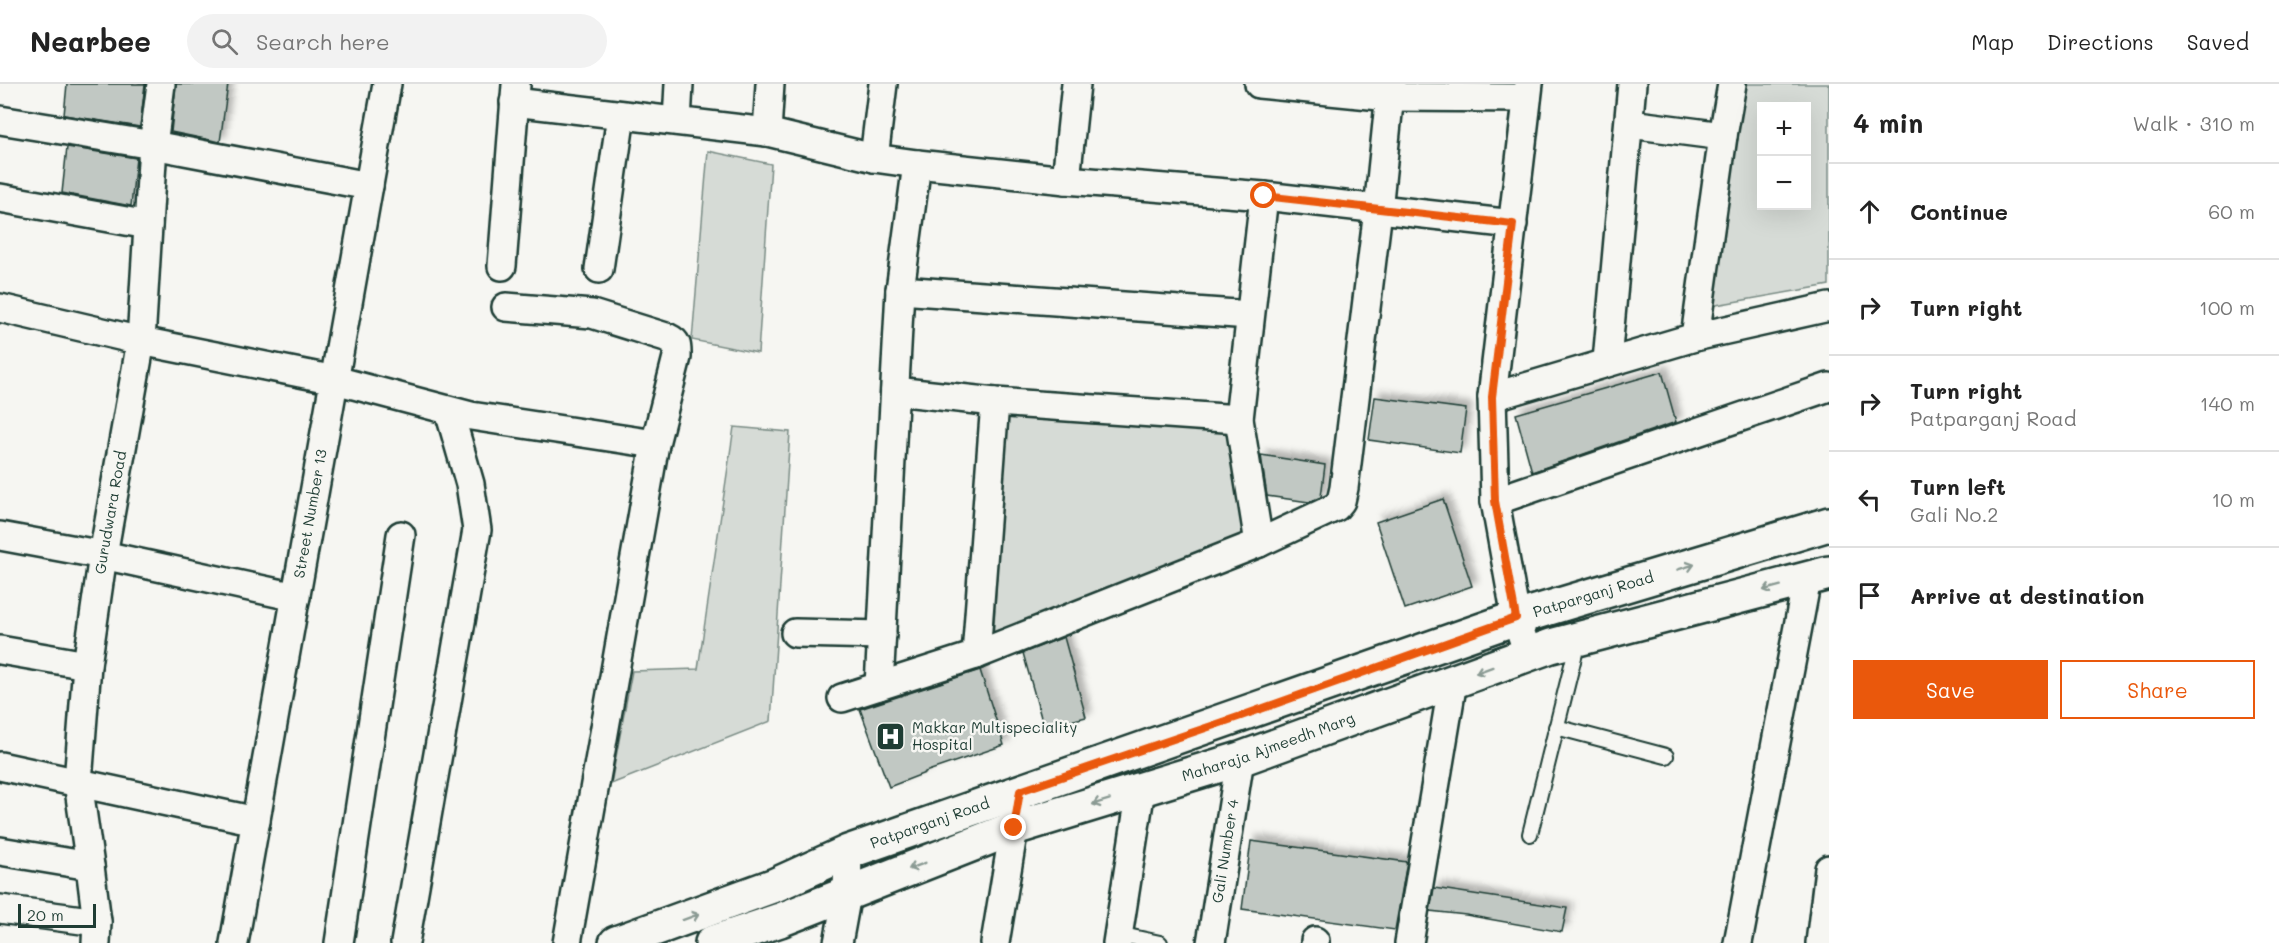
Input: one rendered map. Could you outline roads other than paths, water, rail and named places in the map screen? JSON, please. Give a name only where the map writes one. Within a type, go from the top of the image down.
[{"type":"main road","name":"Patparganj Road","points":[[616,943],[775,885],[848,852],[1516,618],[1829,524]]},
{"type":"main road","name":"Maharaja Ajmeedh Marg","points":[[712,943],[780,920],[1014,828],[1240,759],[1528,654],[1578,638],[1818,576]]},
{"type":"street","name":"Gurudwara Road","points":[[97,932],[78,783],[87,665],[103,555],[141,341],[153,145],[161,84]]},
{"type":"street","name":"Street Number 13","points":[[234,943],[387,84]]},
{"type":"street","points":[[677,121],[679,84]]},
{"type":"street","points":[[767,132],[771,84]]},
{"type":"street","points":[[874,158],[883,84]]},
{"type":"street","points":[[1066,180],[1076,84]]},
{"type":"street","points":[[1259,84],[1390,90],[1528,91],[1492,397],[1495,501],[1516,618],[1528,654]]},
{"type":"street","points":[[1607,361],[1632,84]]},
{"type":"street","points":[[1695,337],[1732,84]]},
{"type":"street","points":[[842,698],[976,655],[1259,543],[1332,510],[1341,501],[1378,210],[1390,90]]},
{"type":"street","points":[[502,266],[515,93],[621,115],[767,132],[874,158],[917,164],[1066,180],[1264,196],[1513,224]]},
{"type":"street","points":[[599,269],[621,115]]},
{"type":"street","points":[[0,120],[153,145],[369,186]]},
{"type":"street","points":[[1629,124],[1723,136]]},
{"type":"street","points":[[879,686],[900,290],[917,164]]},
{"type":"street","points":[[1259,543],[1239,419],[1264,196]]},
{"type":"street","points":[[0,198],[148,225]]},
{"type":"street","points":[[900,290],[1250,315]]},
{"type":"street","points":[[506,307],[592,314],[675,340],[677,345],[677,357],[655,444],[567,943]]},
{"type":"street","points":[[0,308],[141,341],[335,380],[449,411],[655,444]]},
{"type":"street","points":[[1492,397],[1607,361],[1695,337],[1829,308]]},
{"type":"street","points":[[1495,501],[1829,387]]},
{"type":"street","points":[[895,391],[995,402],[1239,419]]},
{"type":"street","points":[[976,655],[995,402]]},
{"type":"street","points":[[405,943],[477,530],[470,484],[449,411]]},
{"type":"street","points":[[0,536],[103,555],[296,597]]},
{"type":"street","points":[[339,943],[401,536]]},
{"type":"street","points":[[1738,943],[1818,576]]},
{"type":"street","points":[[795,633],[882,635]]},
{"type":"street","points":[[0,650],[87,665]]},
{"type":"street","points":[[1409,943],[1453,681]]},
{"type":"street","name":"Gali Number 4","points":[[1210,943],[1240,759]]},
{"type":"street","points":[[0,766],[256,822]]},
{"type":"street","points":[[1117,939],[1141,789]]},
{"type":"street","points":[[995,943],[1020,791]]},
{"type":"street","points":[[0,851],[90,866]]},
{"type":"street","points":[[838,943],[847,894],[848,852]]},
{"type":"street","points":[[1820,943],[1829,869]]},
{"type":"street","points":[[0,909],[97,932]]},
{"type":"lane","points":[[1530,834],[1578,638]]},
{"type":"lane","points":[[1556,727],[1666,756]]},
{"type":"lane","points":[[1117,939],[1160,943]]},
{"type":"place","name":"Makkar Multispeciality Hospital","points":[[891,737]]}]
